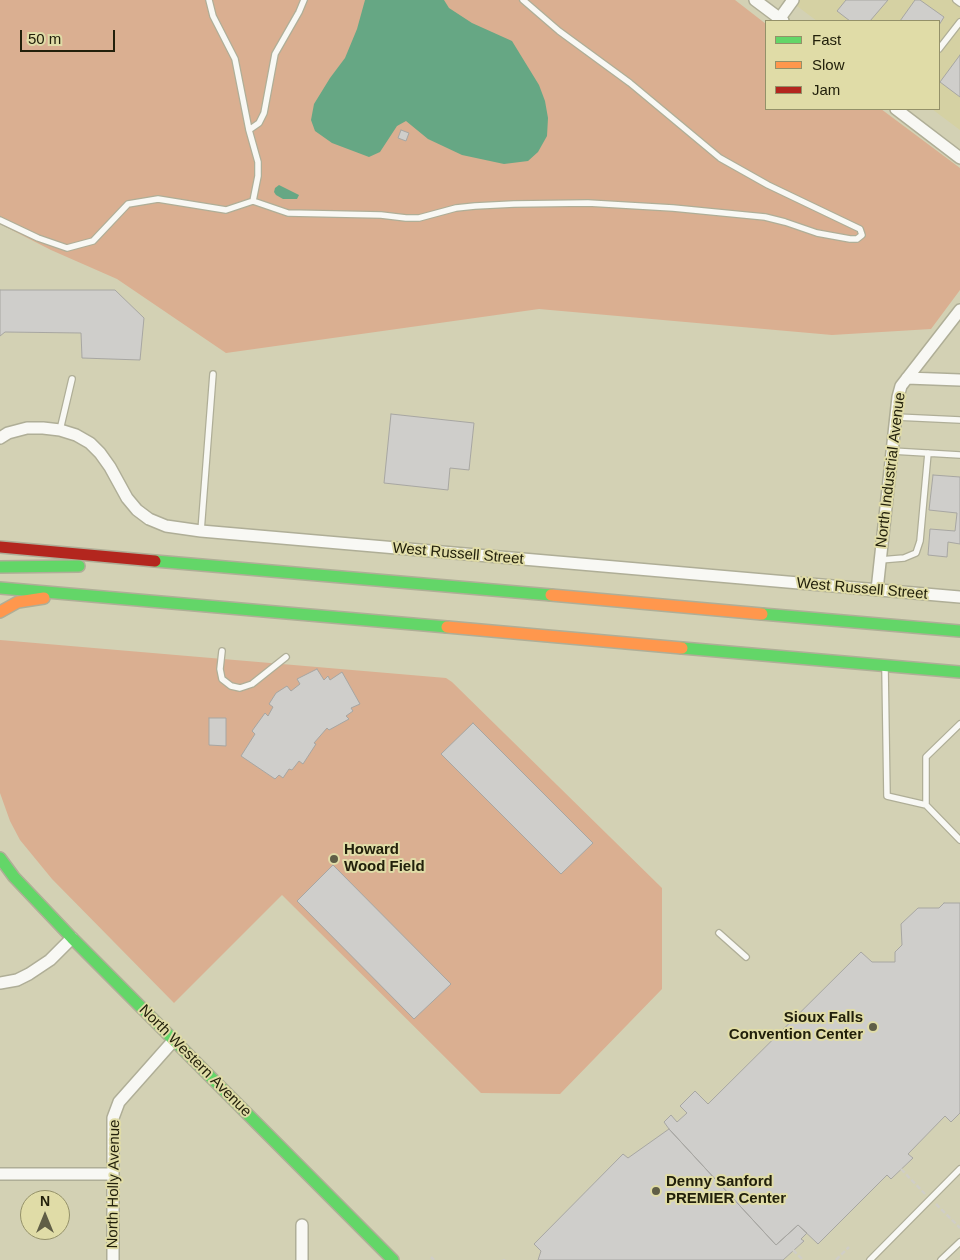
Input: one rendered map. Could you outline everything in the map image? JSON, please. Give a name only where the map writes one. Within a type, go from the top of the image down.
[{"type":"main road","points":[[0,547],[960,631]]},
{"type":"main road","points":[[0,567],[174,562]]},
{"type":"main road","points":[[0,588],[960,672]]},
{"type":"main road","points":[[0,612],[18,602],[31,599],[116,598]]},
{"type":"main road","name":"North Western Avenue","points":[[0,858],[14,878],[72,938],[393,1260]]},
{"type":"street","points":[[754,0],[781,20],[793,0]]},
{"type":"street","points":[[897,110],[960,158]]},
{"type":"street","name":"North Industrial Avenue","points":[[877,590],[901,386],[960,310]]},
{"type":"street","points":[[907,378],[960,380]]},
{"type":"street","name":"West Russell Street","points":[[0,438],[8,433],[27,428],[43,428],[60,430],[83,439],[100,453],[127,498],[137,510],[149,519],[166,526],[201,531],[960,597]]},
{"type":"street","points":[[0,983],[17,980],[29,974],[50,960],[72,938]]},
{"type":"street","name":"North Holly Avenue","points":[[113,1260],[113,1118],[119,1102],[174,1040]]},
{"type":"street","points":[[0,1174],[113,1174]]},
{"type":"street","points":[[302,1225],[302,1260]]},
{"type":"lane","points":[[209,0],[213,16],[235,59],[249,130],[258,162],[258,176],[253,201]]},
{"type":"lane","points":[[249,130],[259,123],[264,113],[276,54],[304,0]]},
{"type":"lane","points":[[0,220],[38,238],[67,248],[92,241],[128,204],[158,199],[226,210],[253,201],[288,213],[382,215],[406,218],[419,218],[456,208],[475,206],[588,203],[765,217],[817,233],[850,239],[857,239],[862,235],[860,228],[768,185],[720,158],[630,83],[559,31],[523,0]]},
{"type":"lane","points":[[956,0],[960,3]]},
{"type":"lane","points":[[940,48],[960,22]]},
{"type":"lane","points":[[201,531],[213,374]]},
{"type":"lane","points":[[60,430],[72,379]]},
{"type":"lane","points":[[896,417],[960,420]]},
{"type":"lane","points":[[892,451],[960,454]]},
{"type":"lane","points":[[880,560],[904,558],[916,553],[920,541],[928,453]]},
{"type":"lane","points":[[222,651],[220,669],[222,679],[231,686],[240,688],[252,684],[286,657]]},
{"type":"lane","points":[[885,666],[887,796],[926,805],[960,840]]},
{"type":"lane","points":[[926,805],[926,757],[960,724]]},
{"type":"lane","points":[[718,933],[746,957]]},
{"type":"lane","points":[[870,1260],[960,1169]]},
{"type":"lane","points":[[941,1260],[960,1242]]},
{"type":"path","points":[[836,1260],[849,1247]]},
{"type":"path","points":[[793,1250],[803,1260]]},
{"type":"path","points":[[430,1257],[434,1260]]},
{"type":"shaded area","points":[[0,0],[735,0],[765,23],[765,110],[882,110],[960,168],[960,290],[931,329],[832,335],[539,309],[226,353],[117,279],[51,250],[0,224]]},
{"type":"shaded area","points":[[365,0],[444,0],[449,8],[472,23],[512,41],[539,85],[545,101],[548,118],[547,136],[538,152],[528,161],[504,164],[462,155],[428,139],[406,121],[397,126],[380,152],[369,157],[332,143],[315,131],[311,120],[314,104],[345,58],[357,29]]},
{"type":"shaded area","points":[[789,0],[960,0],[960,130],[933,110],[940,110],[940,20],[816,20]]},
{"type":"shaded area","points":[[279,185],[299,195],[297,199],[283,199],[276,195],[274,192],[275,188]]},
{"type":"shaded area","name":"Howard Wood Field","points":[[0,640],[446,678],[662,888],[662,989],[560,1094],[481,1093],[282,895],[174,1003],[52,879],[20,840],[10,821],[0,793]]},
{"type":"building","points":[[846,0],[888,0],[871,20],[849,20],[837,11]]},
{"type":"building","points":[[915,0],[920,0],[944,17],[940,23],[940,20],[901,20]]},
{"type":"building","points":[[960,55],[960,97],[940,82]]},
{"type":"building","points":[[401,130],[409,133],[406,141],[398,138]]},
{"type":"building","points":[[0,290],[115,290],[144,318],[140,360],[82,358],[81,333],[5,332],[0,336]]},
{"type":"building","points":[[391,414],[474,423],[469,470],[450,468],[448,490],[384,483]]},
{"type":"building","points":[[933,475],[960,477],[960,544],[948,542],[947,557],[928,555],[930,529],[955,531],[957,513],[929,510]]},
{"type":"building","points":[[317,669],[324,680],[328,676],[330,680],[342,672],[360,704],[351,708],[353,711],[346,716],[349,719],[329,730],[327,728],[314,743],[316,744],[303,764],[299,761],[292,770],[289,769],[283,778],[279,775],[275,779],[241,756],[255,734],[252,731],[265,713],[268,716],[273,707],[269,704],[276,693],[287,686],[291,691],[300,684],[297,679]]},
{"type":"building","points":[[209,718],[226,718],[226,746],[209,745]]},
{"type":"building","points":[[473,723],[593,843],[561,874],[441,754]]},
{"type":"building","points":[[333,865],[451,984],[414,1019],[297,901]]},
{"type":"building","name":"Sioux Falls Convention Center","points":[[944,903],[960,903],[960,1113],[951,1122],[945,1116],[908,1154],[913,1158],[891,1179],[887,1175],[818,1244],[798,1225],[776,1245],[664,1122],[671,1115],[677,1122],[687,1113],[680,1106],[695,1091],[708,1104],[861,952],[872,962],[895,962],[895,952],[902,945],[901,924],[918,908],[939,908]]},
{"type":"building","name":"Denny Sanford PREMIER Center","points":[[669,1129],[776,1245],[798,1225],[807,1233],[801,1239],[804,1241],[783,1260],[538,1260],[541,1251],[534,1244],[623,1154],[628,1158]]},
{"type":"traffic: fast","points":[[155,561],[551,595]]},
{"type":"traffic: fast","points":[[0,567],[79,566]]},
{"type":"traffic: fast","points":[[0,588],[447,627]]},
{"type":"traffic: fast","points":[[762,614],[960,631]]},
{"type":"traffic: fast","points":[[682,648],[960,672]]},
{"type":"traffic: fast","points":[[0,858],[14,877],[72,938],[393,1260]]},
{"type":"traffic: slow","points":[[551,595],[762,614]]},
{"type":"traffic: slow","points":[[0,612],[18,602],[44,598]]},
{"type":"traffic: slow","points":[[447,627],[682,648]]},
{"type":"traffic: jam","points":[[0,547],[155,561]]},
{"type":"place","name":"Howard Wood Field","points":[[334,859]]},
{"type":"place","name":"Sioux Falls Convention Center","points":[[873,1027]]},
{"type":"place","name":"Denny Sanford PREMIER Center","points":[[656,1191]]}]
